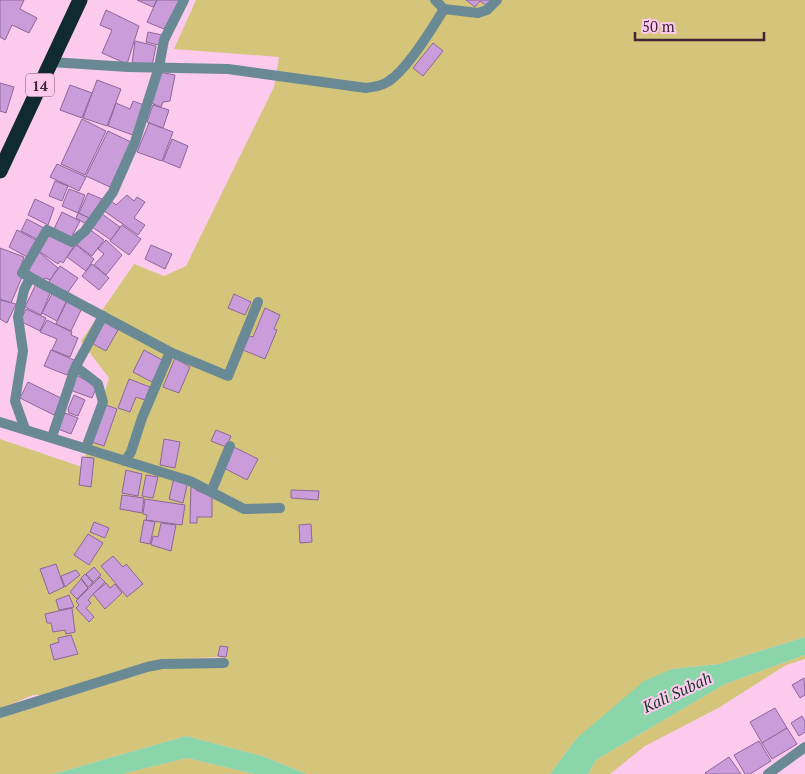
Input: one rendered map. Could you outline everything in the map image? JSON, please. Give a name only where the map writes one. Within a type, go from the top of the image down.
[{"type":"highway","name":"14","points":[[0,171],[80,0]]},
{"type":"street","points":[[184,0],[164,40],[159,67],[135,142],[113,192],[85,231],[72,242],[47,230],[22,273],[170,352],[228,376],[258,302]]},
{"type":"street","points":[[435,0],[444,9],[478,13],[487,10],[497,0]]},
{"type":"street","points":[[51,62],[228,69],[366,88],[377,86],[395,76],[432,30],[444,9]]},
{"type":"street","points":[[25,429],[15,401],[19,365],[23,351],[18,317],[24,290],[30,278]]},
{"type":"street","points":[[52,437],[76,367],[103,316]]},
{"type":"street","points":[[125,461],[131,452],[142,418],[170,352]]},
{"type":"street","points":[[76,367],[98,384],[103,402],[86,448]]},
{"type":"street","points":[[0,422],[190,481],[244,509],[280,508]]},
{"type":"street","points":[[211,492],[230,446]]},
{"type":"street","points":[[0,713],[148,667],[162,664],[224,663]]},
{"type":"street","points":[[768,774],[805,747]]},
{"type":"shaded area","points":[[196,0],[805,0],[805,637],[719,664],[672,669],[577,738],[550,774],[307,774],[262,756],[186,736],[54,774],[0,774],[0,718],[156,669],[226,665],[227,659],[219,657],[160,660],[43,695],[33,695],[0,709],[0,439],[82,467],[109,378],[81,341],[134,264],[164,276],[186,266],[274,87],[279,57],[174,49]]},
{"type":"shaded area","points":[[805,655],[805,659],[786,665],[720,707],[645,746],[610,774],[588,774],[596,760],[725,684]]},
{"type":"shaded area","points":[[187,758],[254,774],[122,774]]},
{"type":"water","name":"Kali Subah","points":[[805,637],[805,655],[725,684],[596,760],[588,774],[550,774],[577,738],[644,681],[672,669],[719,664]]},
{"type":"water","points":[[186,736],[262,756],[307,774],[254,774],[187,758],[122,774],[54,774]]},
{"type":"building","points":[[0,0],[24,0],[20,9],[37,18],[29,33],[12,25],[5,40],[0,37]]},
{"type":"building","points":[[137,0],[157,0],[153,7]]},
{"type":"building","points":[[157,0],[180,0],[164,29],[147,22]]},
{"type":"building","points":[[466,0],[494,0],[488,7],[480,1],[475,7]]},
{"type":"building","points":[[106,10],[139,26],[127,64],[102,53],[112,30],[100,25]]},
{"type":"building","points":[[148,32],[162,35],[159,45],[146,42]]},
{"type":"building","points":[[135,41],[156,46],[152,66],[132,63]]},
{"type":"building","points":[[433,43],[443,51],[423,76],[413,68]]},
{"type":"building","points":[[159,72],[175,75],[170,101],[163,102],[161,107],[151,103]]},
{"type":"building","points":[[97,80],[121,89],[107,126],[83,118]]},
{"type":"building","points":[[0,83],[14,87],[6,113],[0,111]]},
{"type":"building","points":[[70,85],[92,93],[82,118],[60,110]]},
{"type":"building","points":[[133,101],[144,105],[133,135],[108,126],[116,103],[130,109]]},
{"type":"building","points":[[153,105],[169,110],[163,128],[147,122]]},
{"type":"building","points":[[82,119],[106,131],[85,175],[61,164]]},
{"type":"building","points":[[149,123],[173,132],[162,161],[137,152]]},
{"type":"building","points":[[108,131],[131,142],[110,187],[86,176]]},
{"type":"building","points":[[172,139],[188,146],[180,168],[163,161]]},
{"type":"building","points":[[57,164],[86,177],[79,191],[50,177]]},
{"type":"building","points":[[55,181],[68,186],[62,201],[49,196]]},
{"type":"building","points":[[69,189],[85,195],[78,213],[62,206]]},
{"type":"building","points":[[88,193],[102,199],[91,219],[79,213]]},
{"type":"building","points":[[127,195],[134,201],[137,197],[145,202],[134,218],[145,225],[138,235],[103,210],[110,200],[116,205]]},
{"type":"building","points":[[35,199],[54,208],[48,225],[28,215]]},
{"type":"building","points":[[62,212],[80,221],[71,238],[54,229]]},
{"type":"building","points":[[78,213],[89,218],[86,224],[76,218]]},
{"type":"building","points":[[102,214],[120,227],[111,240],[92,227]]},
{"type":"building","points":[[27,219],[44,228],[39,240],[21,231]]},
{"type":"building","points":[[122,225],[141,239],[129,255],[110,241]]},
{"type":"building","points":[[89,229],[104,240],[92,256],[77,245]]},
{"type":"building","points":[[17,230],[36,240],[27,257],[9,247]]},
{"type":"building","points":[[49,233],[74,246],[63,263],[60,261],[58,264],[37,250]]},
{"type":"building","points":[[106,240],[122,255],[106,275],[94,265],[104,254],[98,249]]},
{"type":"building","points":[[76,245],[94,259],[86,271],[67,257]]},
{"type":"building","points":[[151,245],[172,254],[165,269],[145,259]]},
{"type":"building","points":[[0,248],[24,257],[18,275],[22,277],[11,303],[0,299]]},
{"type":"building","points":[[39,252],[58,268],[50,280],[45,278],[44,280],[27,270]]},
{"type":"building","points":[[92,264],[109,278],[99,290],[82,276]]},
{"type":"building","points":[[60,266],[78,278],[66,295],[48,283]]},
{"type":"building","points":[[36,284],[51,291],[41,315],[25,307]]},
{"type":"building","points":[[53,292],[67,300],[57,321],[42,313]]},
{"type":"building","points":[[234,294],[251,302],[245,315],[228,308]]},
{"type":"building","points":[[0,300],[16,304],[7,323],[0,319]]},
{"type":"building","points":[[67,301],[82,308],[71,331],[56,324]]},
{"type":"building","points":[[265,308],[280,315],[274,329],[277,330],[265,359],[243,350],[249,336],[253,337]]},
{"type":"building","points":[[26,309],[46,318],[40,331],[20,321]]},
{"type":"building","points":[[47,320],[72,332],[71,335],[78,338],[70,357],[52,350],[57,339],[40,332]]},
{"type":"building","points":[[104,322],[118,330],[106,351],[93,344]]},
{"type":"building","points":[[51,350],[74,360],[67,375],[44,366]]},
{"type":"building","points":[[144,350],[164,361],[152,382],[133,372]]},
{"type":"building","points":[[175,358],[190,367],[179,393],[163,387]]},
{"type":"building","points":[[76,375],[97,386],[92,398],[70,390]]},
{"type":"building","points":[[129,379],[150,387],[145,400],[136,397],[130,412],[118,408]]},
{"type":"building","points":[[28,382],[63,399],[54,415],[20,398]]},
{"type":"building","points":[[74,395],[85,400],[78,416],[69,413],[68,409]]},
{"type":"building","points":[[106,405],[117,409],[104,446],[92,442]]},
{"type":"building","points":[[65,413],[78,418],[71,434],[58,429]]},
{"type":"building","points":[[216,430],[231,436],[226,447],[211,441]]},
{"type":"building","points":[[164,439],[180,442],[175,468],[160,465]]},
{"type":"building","points":[[234,447],[258,459],[247,480],[224,468]]},
{"type":"building","points":[[82,457],[94,458],[91,487],[79,485]]},
{"type":"building","points":[[126,470],[142,474],[138,496],[122,493]]},
{"type":"building","points":[[146,475],[158,477],[153,498],[142,496]]},
{"type":"building","points":[[174,478],[188,481],[183,503],[169,499]]},
{"type":"building","points":[[191,484],[197,488],[196,490],[212,497],[212,517],[197,517],[197,523],[190,523]]},
{"type":"building","points":[[291,490],[319,491],[318,500],[291,498]]},
{"type":"building","points":[[122,495],[144,498],[142,513],[120,509]]},
{"type":"building","points":[[145,499],[185,505],[182,525],[146,520],[147,515],[143,514]]},
{"type":"building","points":[[144,520],[155,522],[150,544],[140,542]]},
{"type":"building","points":[[94,522],[109,528],[105,538],[90,532]]},
{"type":"building","points":[[161,523],[176,525],[171,551],[151,545],[153,536],[158,537]]},
{"type":"building","points":[[311,524],[312,542],[300,543],[299,525]]},
{"type":"building","points":[[88,534],[103,543],[89,565],[74,555]]},
{"type":"building","points":[[113,556],[123,567],[126,564],[143,584],[127,597],[101,566]]},
{"type":"building","points":[[56,564],[64,587],[49,594],[40,569]]},
{"type":"building","points":[[94,567],[101,575],[93,582],[86,574]]},
{"type":"building","points":[[76,570],[80,575],[65,587],[61,576]]},
{"type":"building","points":[[85,574],[93,583],[88,587],[81,578]]},
{"type":"building","points":[[100,577],[105,582],[88,600],[91,603],[86,608],[94,617],[89,622],[76,608],[79,605],[76,601]]},
{"type":"building","points":[[81,579],[88,588],[77,599],[70,592]]},
{"type":"building","points":[[106,583],[110,588],[115,584],[122,593],[105,609],[93,594]]},
{"type":"building","points":[[69,595],[74,607],[59,610],[56,600]]},
{"type":"building","points":[[72,608],[75,632],[66,634],[65,630],[53,632],[51,623],[47,623],[45,614]]},
{"type":"building","points":[[71,635],[78,654],[54,660],[50,645],[59,642],[58,638]]},
{"type":"building","points":[[220,646],[228,647],[226,657],[218,656]]},
{"type":"building","points":[[804,678],[805,695],[800,698],[792,685]]},
{"type":"building","points":[[775,708],[787,728],[762,743],[750,722]]},
{"type":"building","points":[[802,716],[805,721],[805,732],[799,736],[791,723]]},
{"type":"building","points":[[787,728],[797,744],[772,759],[762,743]]},
{"type":"building","points":[[759,741],[771,761],[750,774],[745,774],[734,755]]},
{"type":"building","points":[[729,757],[741,774],[705,773]]}]
